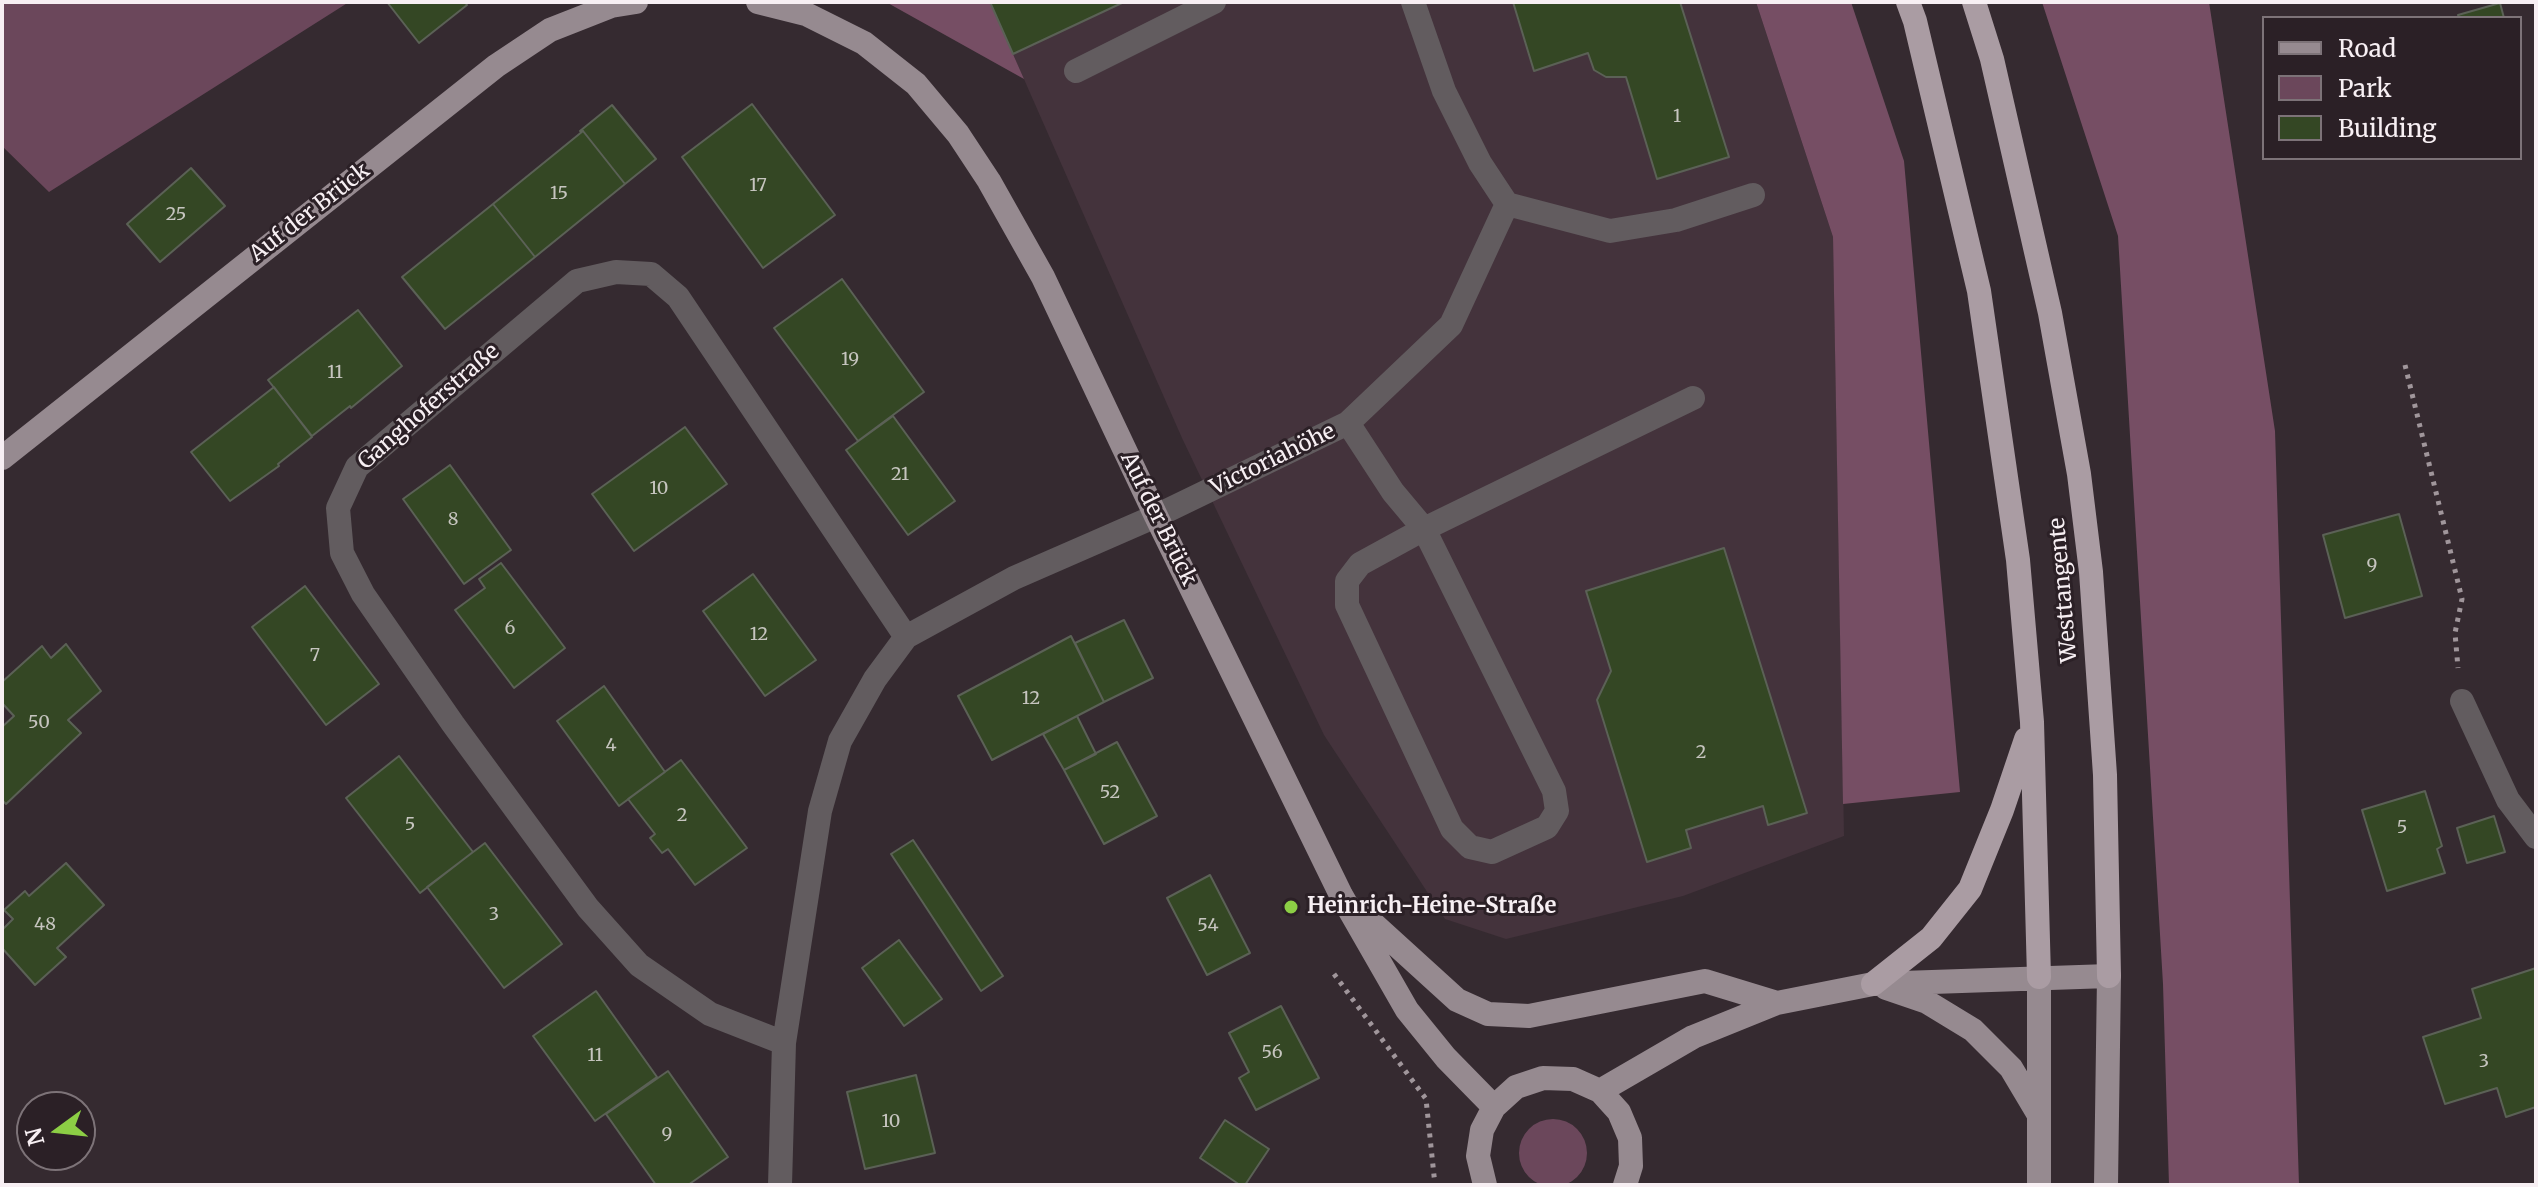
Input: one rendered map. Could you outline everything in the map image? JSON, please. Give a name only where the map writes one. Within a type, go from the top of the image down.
[{"type":"highway","name":"Westtangente","points":[[1908,2],[1979,291],[2018,560],[2032,722],[2039,977]]},
{"type":"highway","name":"Westtangente","points":[[1974,2],[1992,59],[2050,313],[2079,474],[2091,572],[2105,775],[2109,976]]},
{"type":"highway","points":[[1873,984],[1931,938],[1970,889],[2002,810],[2032,722]]},
{"type":"main road","name":"Auf der Brück","points":[[2,458],[496,66],[550,30],[611,6],[636,2]]},
{"type":"main road","name":"Auf der Brück","points":[[758,2],[806,14],[864,43],[916,84],[958,134],[989,181],[1043,277],[1341,895],[1407,1010],[1446,1058],[1494,1107]]},
{"type":"main road","points":[[1341,895],[1457,1000],[1488,1014],[1529,1016],[1705,981],[1777,1003]]},
{"type":"main road","points":[[1600,1091],[1693,1037],[1777,1003],[1873,984],[2109,976]]},
{"type":"main road","name":"Westtangente","points":[[2106,1185],[2109,976]]},
{"type":"main road","name":"Westtangente","points":[[2039,977],[2039,1185]]},
{"type":"main road","points":[[1873,984],[1927,1002],[1973,1030],[2011,1068],[2039,1115]]},
{"type":"main road","points":[[1485,1185],[1478,1156],[1482,1130],[1494,1107],[1516,1087],[1543,1078],[1573,1079],[1600,1091],[1619,1112],[1630,1138],[1631,1166],[1625,1185]]},
{"type":"street","points":[[1076,71],[1214,2]]},
{"type":"street","points":[[1413,2],[1444,91],[1480,163],[1507,204],[1610,231],[1676,220],[1753,195]]},
{"type":"street","name":"Victoriahöhe","points":[[1156,516],[1348,423],[1451,325],[1507,204]]},
{"type":"street","name":"Ganghoferstraße","points":[[784,1043],[710,1014],[639,965],[588,908],[453,724],[363,594],[342,553],[338,508],[357,467],[577,281],[616,272],[651,274],[678,297],[906,637]]},
{"type":"street","points":[[1348,423],[1393,492],[1424,529],[1554,791],[1557,811],[1547,827],[1492,852],[1470,847],[1452,829],[1347,605],[1347,581],[1360,564],[1424,529],[1693,398]]},
{"type":"street","points":[[780,1185],[784,1043],[820,811],[840,741],[875,679],[906,637],[1014,578],[1156,516]]},
{"type":"street","points":[[2462,701],[2508,800],[2536,837]]},
{"type":"path","points":[[2405,365],[2462,599],[2455,633],[2462,701]]},
{"type":"path","points":[[1334,974],[1426,1099],[1435,1185]]},
{"type":"shaded area","points":[[886,2],[990,2],[1024,79]]},
{"type":"shaded area","points":[[990,2],[1756,2],[1833,237],[1844,836],[1683,896],[1506,939],[1445,919],[1324,735],[1182,438]]},
{"type":"shaded area","points":[[1756,2],[1851,2],[1904,161],[1960,792],[1843,804],[1833,237]]},
{"type":"shaded area","points":[[2042,2],[2209,2],[2275,431],[2299,1185],[2169,1185],[2163,984],[2118,236]]},
{"type":"green space","points":[[2,2],[349,2],[49,192],[2,146]]},
{"type":"green space","points":[[1553,1119],[1577,1129],[1587,1153],[1577,1177],[1553,1187],[1529,1177],[1519,1153],[1529,1129]]},
{"type":"building","points":[[387,2],[465,2],[467,5],[419,43]]},
{"type":"building","points":[[990,2],[1124,2],[1013,54]]},
{"type":"building","points":[[1513,2],[1680,2],[1729,157],[1657,179],[1626,77],[1606,77],[1594,70],[1588,53],[1534,71]]},
{"type":"building","points":[[2500,3],[2503,16],[2458,16]]},
{"type":"building","points":[[752,104],[835,215],[763,268],[682,157]]},
{"type":"building","points":[[612,105],[656,159],[625,184],[580,131]]},
{"type":"building","points":[[583,131],[625,184],[535,257],[493,204]]},
{"type":"building","points":[[191,168],[225,206],[160,262],[127,224]]},
{"type":"building","points":[[493,204],[535,257],[445,329],[402,277]]},
{"type":"building","points":[[842,279],[924,392],[858,441],[774,328]]},
{"type":"building","points":[[358,310],[402,366],[312,436],[268,380]]},
{"type":"building","points":[[274,387],[312,437],[279,466],[230,501],[191,452]]},
{"type":"building","points":[[893,416],[955,501],[908,535],[846,450]]},
{"type":"building","points":[[685,427],[727,484],[634,551],[592,494]]},
{"type":"building","points":[[450,465],[511,550],[464,584],[403,499]]},
{"type":"building","points":[[2399,514],[2422,596],[2345,618],[2323,535]]},
{"type":"building","points":[[1724,548],[1807,813],[1768,825],[1763,806],[1686,830],[1691,848],[1647,862],[1597,700],[1611,671],[1586,591]]},
{"type":"building","points":[[501,563],[565,648],[514,688],[455,610],[485,588],[479,579]]},
{"type":"building","points":[[753,574],[816,660],[765,696],[703,611]]},
{"type":"building","points":[[305,586],[379,684],[326,725],[252,627]]},
{"type":"building","points":[[1124,620],[1153,678],[1104,702],[1075,643]]},
{"type":"building","points":[[1071,636],[1104,702],[992,760],[958,696]]},
{"type":"building","points":[[66,644],[101,691],[68,720],[81,733],[6,804],[2,800],[2,727],[14,716],[2,703],[2,682],[42,646],[51,658]]},
{"type":"building","points":[[604,686],[665,772],[619,806],[557,721]]},
{"type":"building","points":[[1077,716],[1096,754],[1064,770],[1043,734]]},
{"type":"building","points":[[1117,742],[1157,816],[1104,844],[1064,770]]},
{"type":"building","points":[[399,756],[473,852],[420,893],[346,798]]},
{"type":"building","points":[[681,760],[747,848],[695,885],[668,849],[662,853],[650,838],[655,834],[628,799]]},
{"type":"building","points":[[2425,791],[2442,846],[2437,849],[2445,873],[2387,891],[2362,810]]},
{"type":"building","points":[[2494,816],[2505,852],[2467,863],[2457,828]]},
{"type":"building","points":[[913,840],[1003,976],[981,991],[891,854]]},
{"type":"building","points":[[485,843],[562,944],[504,988],[427,887]]},
{"type":"building","points":[[66,863],[104,905],[57,948],[66,957],[35,985],[2,948],[2,930],[13,919],[4,910],[25,891],[29,896]]},
{"type":"building","points":[[1210,875],[1250,953],[1207,975],[1167,898]]},
{"type":"building","points":[[899,940],[942,999],[904,1026],[862,968]]},
{"type":"building","points":[[2536,968],[2536,1107],[2506,1117],[2497,1088],[2445,1104],[2423,1037],[2481,1018],[2472,989]]},
{"type":"building","points":[[596,991],[657,1077],[595,1121],[533,1036]]},
{"type":"building","points":[[1281,1006],[1319,1078],[1256,1110],[1239,1078],[1249,1072],[1229,1033]]},
{"type":"building","points":[[668,1071],[728,1157],[688,1185],[656,1185],[606,1114]]},
{"type":"building","points":[[916,1075],[935,1153],[865,1169],[847,1092]]},
{"type":"building","points":[[1225,1120],[1269,1149],[1245,1185],[1240,1185],[1200,1158]]},
{"type":"place","name":"Heinrich-Heine-Straße","points":[[1291,907]]}]
